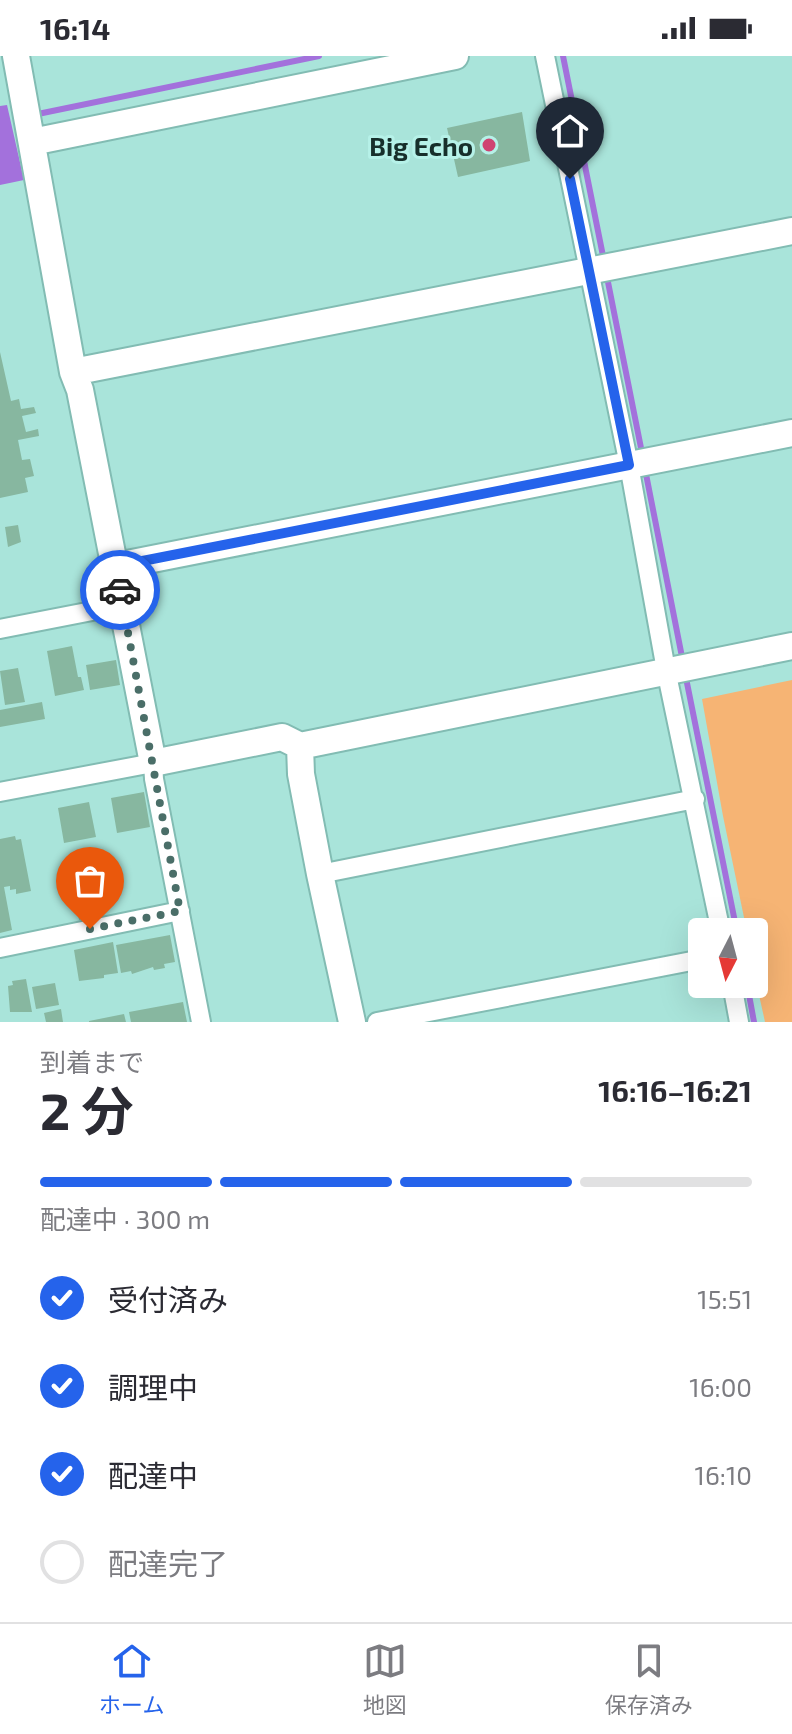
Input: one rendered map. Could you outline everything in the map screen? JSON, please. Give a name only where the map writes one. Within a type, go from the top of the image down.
[{"type":"street","points":[[16,56],[73,372],[80,390],[117,566],[201,1022]]},
{"type":"street","points":[[29,124],[455,56]]},
{"type":"street","points":[[545,56],[600,268],[679,668],[695,799],[718,918]]},
{"type":"street","points":[[73,372],[792,231]]},
{"type":"street","points":[[117,566],[792,433]]},
{"type":"street","points":[[0,629],[123,605]]},
{"type":"street","points":[[0,792],[282,737],[300,746],[792,646]]},
{"type":"street","points":[[300,746],[301,774],[352,1022]]},
{"type":"street","points":[[320,874],[695,799]]},
{"type":"street","points":[[0,948],[180,911]]},
{"type":"street","points":[[377,1022],[688,962]]},
{"type":"street","points":[[735,998],[739,1022]]},
{"type":"shaded area","points":[[7,105],[24,180],[0,185],[0,106]]},
{"type":"shaded area","points":[[792,680],[792,1022],[765,1022],[760,998],[768,998],[768,918],[744,918],[702,699]]},
{"type":"building","name":"Big Echo","points":[[522,112],[530,161],[458,177],[447,128]]},
{"type":"building","points":[[0,352],[11,401],[19,399],[21,409],[34,407],[36,413],[22,416],[26,432],[38,429],[39,436],[18,440],[22,460],[30,459],[34,476],[25,478],[28,492],[0,498]]},
{"type":"building","points":[[18,525],[21,542],[8,547],[5,527]]},
{"type":"building","points":[[72,646],[84,690],[55,696],[47,651]]},
{"type":"building","points":[[116,660],[120,685],[90,690],[86,665]]},
{"type":"building","points":[[18,668],[25,702],[5,705],[0,671]]},
{"type":"building","points":[[42,702],[45,719],[0,727],[0,710]]},
{"type":"building","points":[[144,792],[150,827],[117,833],[111,798]]},
{"type":"building","points":[[89,802],[96,837],[64,843],[58,808]]},
{"type":"building","points":[[15,836],[16,840],[21,839],[31,891],[16,894],[16,889],[4,887],[12,930],[0,933],[0,839]]},
{"type":"building","points":[[94,852],[103,902],[99,903],[102,916],[79,920],[68,857]]},
{"type":"building","points":[[170,935],[175,962],[164,964],[165,968],[121,973],[116,945]]},
{"type":"building","points":[[113,942],[118,973],[79,981],[74,950]]},
{"type":"building","points":[[26,979],[32,1012],[10,1012],[8,986],[13,985],[12,981]]},
{"type":"building","points":[[55,983],[59,1005],[36,1009],[32,987]]},
{"type":"building","points":[[183,1002],[187,1022],[131,1022],[129,1012]]},
{"type":"building","points":[[61,1009],[63,1022],[46,1022],[44,1013]]},
{"type":"building","points":[[124,1014],[126,1022],[89,1022],[89,1021]]},
{"type":"waterway","points":[[33,115],[319,56]]},
{"type":"waterway","points":[[563,56],[604,261]]},
{"type":"waterway","points":[[606,272],[643,458]]},
{"type":"waterway","points":[[645,469],[683,662]]},
{"type":"waterway","points":[[685,673],[734,918]]},
{"type":"waterway","points":[[750,998],[754,1022]]},
{"type":"way so far","points":[[90,929],[180,911],[120,590]]},
{"type":"place","name":"Big Echo","points":[[489,145]]},
{"type":"route","points":[[120,590],[117,566],[629,465],[570,179]]}]
